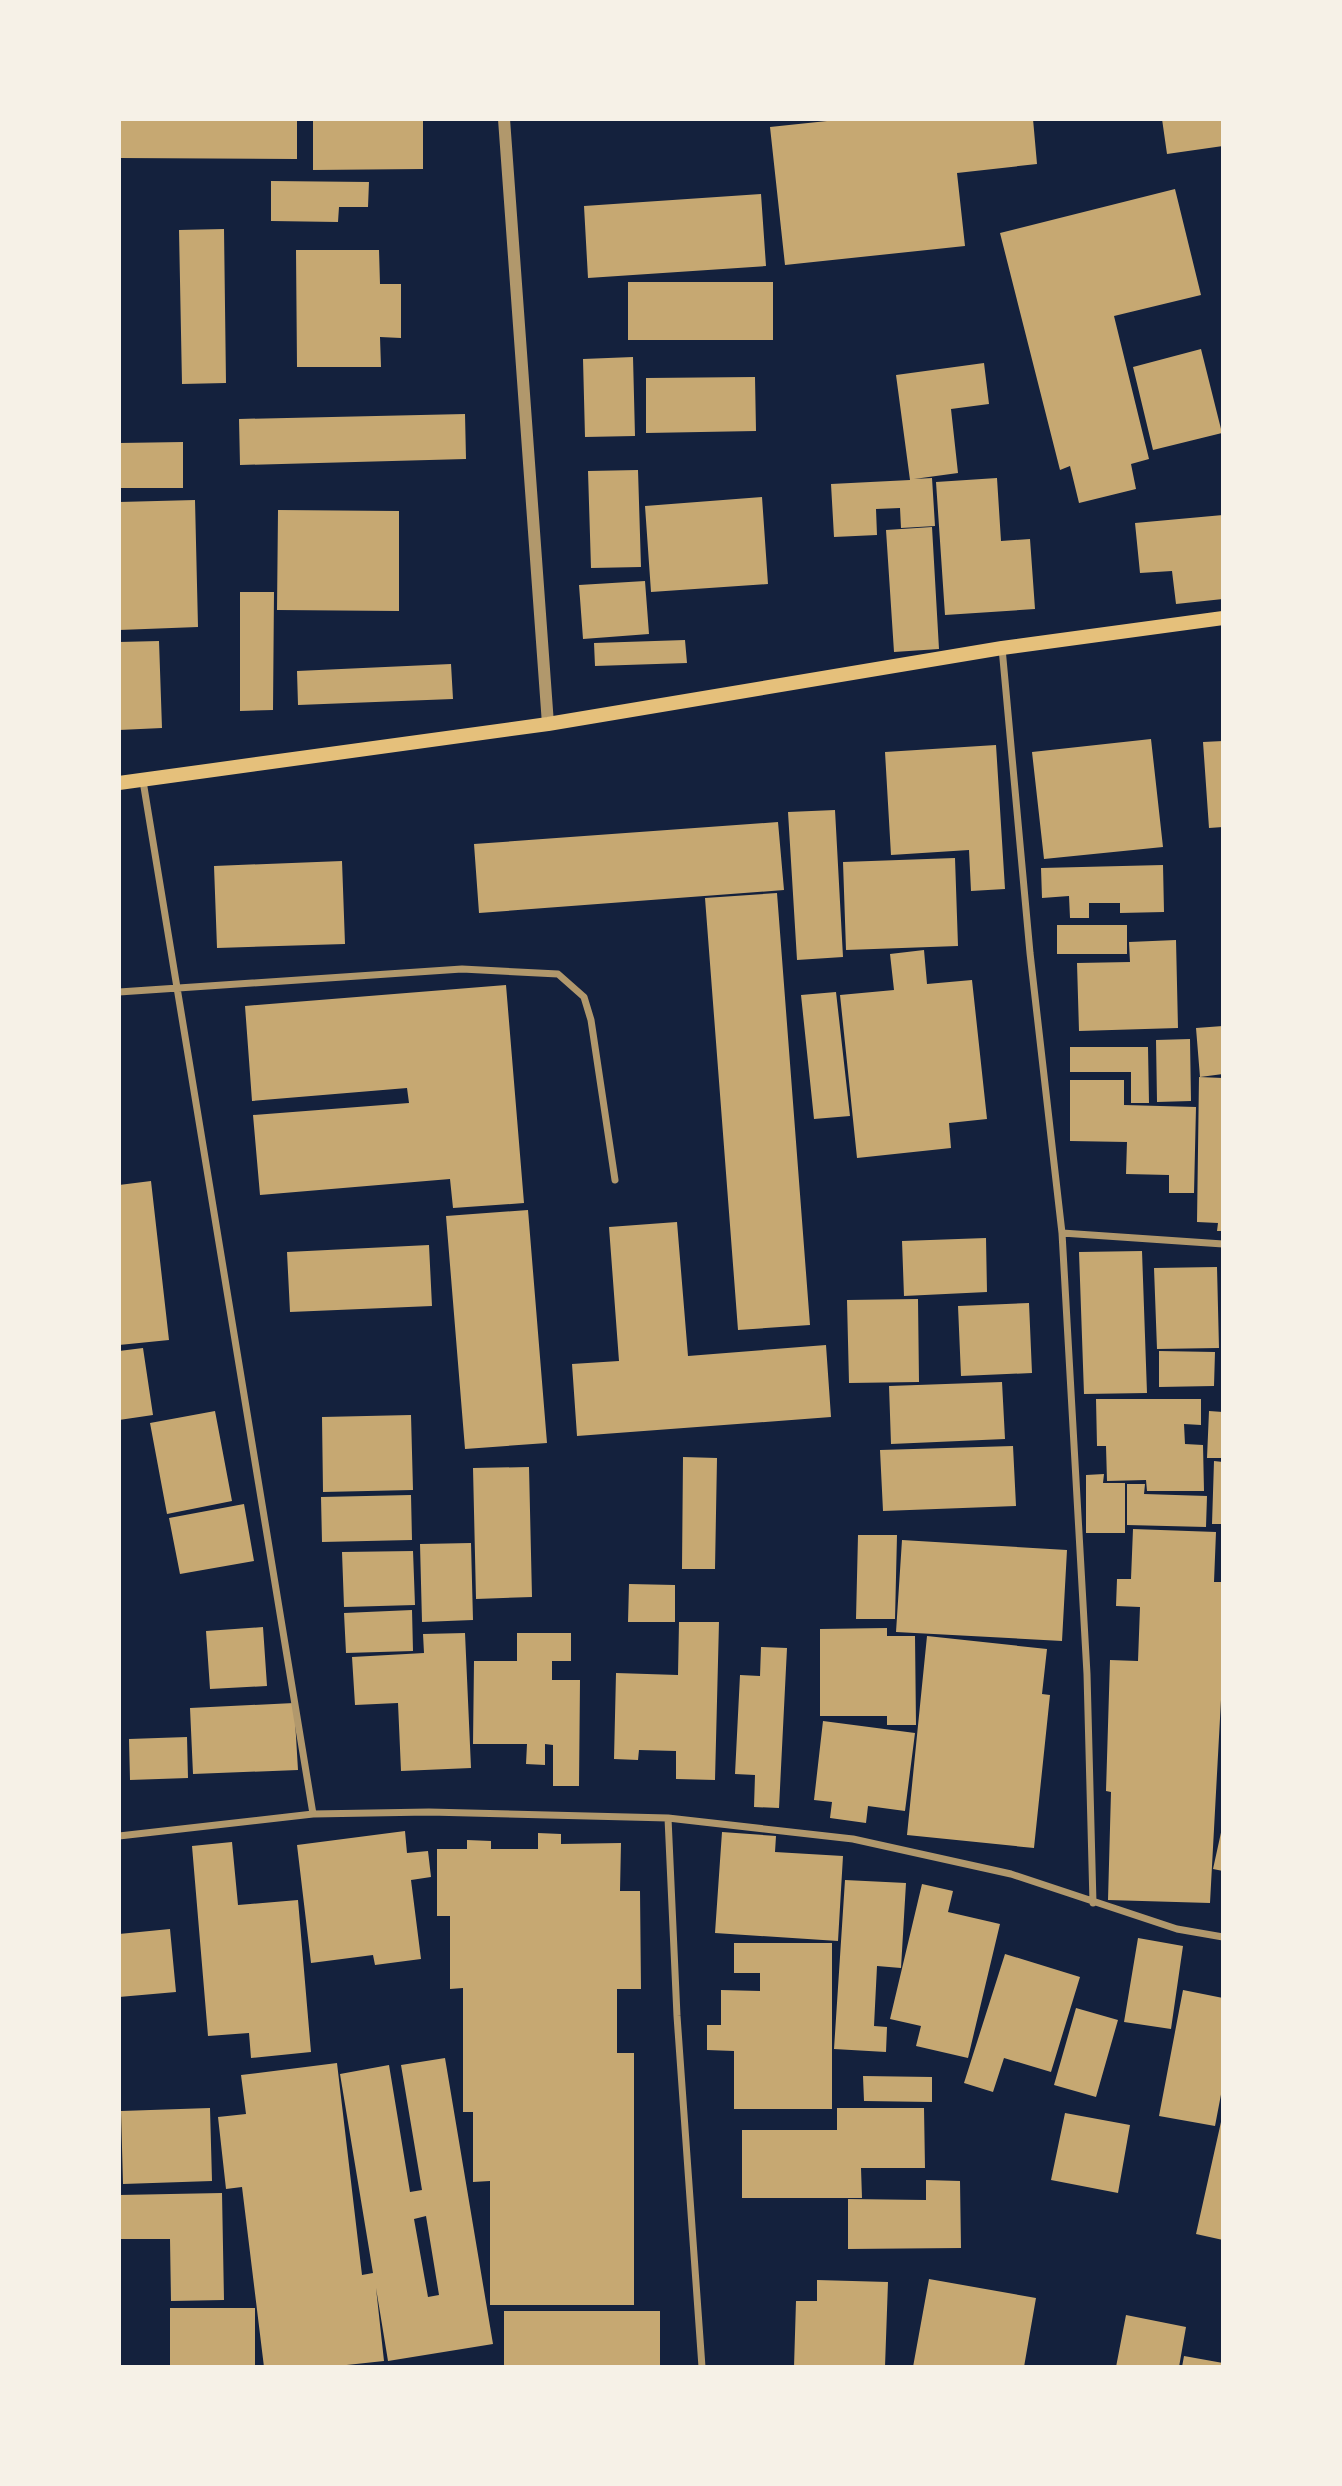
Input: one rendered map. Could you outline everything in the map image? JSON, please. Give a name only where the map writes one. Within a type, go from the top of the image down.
[{"type":"main road","points":[[119,783],[548,724],[1002,648],[1223,618]]},
{"type":"street","points":[[504,119],[548,724]]},
{"type":"street","points":[[1002,648],[1030,953],[1062,1233],[1087,1674],[1093,1903]]},
{"type":"street","points":[[143,781],[313,1814]]},
{"type":"street","points":[[119,992],[463,969],[558,975],[584,997],[591,1020],[615,1180]]},
{"type":"street","points":[[1062,1233],[1223,1244]]},
{"type":"street","points":[[119,1836],[313,1814],[429,1812],[668,1818],[853,1839],[1011,1874],[1177,1929],[1223,1937]]},
{"type":"street","points":[[668,1818],[677,2016],[702,2367]]},
{"type":"building","points":[[119,119],[297,119],[297,159],[119,158]]},
{"type":"building","points":[[313,119],[423,119],[423,169],[313,170]]},
{"type":"building","points":[[846,119],[1033,119],[1037,164],[957,173],[965,246],[785,265],[770,127]]},
{"type":"building","points":[[1162,119],[1223,119],[1223,146],[1167,154]]},
{"type":"building","points":[[271,181],[369,182],[368,207],[339,207],[338,222],[271,221]]},
{"type":"building","points":[[1175,189],[1201,295],[1114,316],[1149,459],[1131,464],[1136,489],[1079,503],[1070,466],[1060,470],[1000,233]]},
{"type":"building","points":[[761,194],[766,266],[588,278],[584,206]]},
{"type":"building","points":[[224,229],[226,383],[182,384],[179,230]]},
{"type":"building","points":[[296,250],[379,250],[380,284],[401,284],[401,338],[380,337],[381,367],[297,367]]},
{"type":"building","points":[[628,282],[773,282],[773,340],[628,340]]},
{"type":"building","points":[[1201,349],[1222,433],[1153,450],[1133,367]]},
{"type":"building","points":[[633,357],[635,436],[585,437],[583,359]]},
{"type":"building","points":[[984,363],[989,404],[951,409],[958,473],[914,479],[932,478],[935,526],[901,528],[900,508],[876,509],[877,535],[834,537],[831,484],[910,480],[896,375]]},
{"type":"building","points":[[755,377],[756,431],[646,433],[646,378]]},
{"type":"building","points":[[465,414],[466,459],[240,465],[239,419]]},
{"type":"building","points":[[183,442],[183,488],[119,488],[119,443]]},
{"type":"building","points":[[638,470],[641,567],[591,568],[588,471]]},
{"type":"building","points":[[997,478],[1001,541],[1030,539],[1035,609],[945,615],[936,482]]},
{"type":"building","points":[[762,497],[768,584],[651,592],[645,506]]},
{"type":"building","points":[[195,500],[198,627],[119,630],[119,502]]},
{"type":"building","points":[[278,510],[399,511],[399,611],[277,610]]},
{"type":"building","points":[[1223,515],[1223,599],[1176,604],[1172,571],[1140,573],[1135,523]]},
{"type":"building","points":[[932,527],[939,649],[894,652],[886,530]]},
{"type":"building","points":[[645,581],[649,634],[583,639],[579,585]]},
{"type":"building","points":[[240,592],[274,592],[273,710],[240,711]]},
{"type":"building","points":[[685,640],[687,663],[595,666],[594,643]]},
{"type":"building","points":[[159,641],[162,728],[119,730],[119,642]]},
{"type":"building","points":[[451,664],[453,699],[298,705],[297,671]]},
{"type":"building","points":[[1151,739],[1163,847],[1044,859],[1032,752]]},
{"type":"building","points":[[1223,741],[1223,827],[1209,828],[1203,742]]},
{"type":"building","points":[[996,745],[1005,889],[971,891],[969,850],[891,855],[885,752]]},
{"type":"building","points":[[835,810],[843,957],[797,960],[788,812]]},
{"type":"building","points":[[778,822],[784,890],[479,913],[474,844]]},
{"type":"building","points":[[955,858],[958,946],[846,950],[843,862]]},
{"type":"building","points":[[342,861],[345,944],[217,948],[214,866]]},
{"type":"building","points":[[1163,865],[1164,912],[1120,913],[1120,903],[1089,903],[1089,918],[1070,918],[1069,896],[1042,898],[1041,868]]},
{"type":"building","points":[[777,893],[810,1325],[738,1330],[705,898]]},
{"type":"building","points":[[1057,925],[1127,925],[1127,954],[1057,954]]},
{"type":"building","points":[[1176,940],[1178,1028],[1079,1031],[1077,963],[1130,962],[1129,942]]},
{"type":"building","points":[[924,950],[927,984],[972,980],[987,1119],[949,1123],[951,1148],[857,1158],[840,995],[894,990],[890,954]]},
{"type":"building","points":[[506,985],[524,1203],[453,1208],[450,1179],[260,1195],[253,1115],[409,1103],[407,1088],[252,1101],[245,1006]]},
{"type":"building","points":[[836,992],[850,1116],[814,1119],[801,995]]},
{"type":"building","points":[[1223,1026],[1223,1074],[1200,1077],[1196,1028]]},
{"type":"building","points":[[1190,1039],[1191,1101],[1157,1102],[1156,1040]]},
{"type":"building","points":[[1070,1047],[1148,1047],[1149,1103],[1131,1103],[1131,1072],[1070,1072]]},
{"type":"building","points":[[1199,1077],[1223,1078],[1223,1231],[1217,1231],[1218,1223],[1197,1222]]},
{"type":"building","points":[[1070,1080],[1124,1080],[1124,1105],[1196,1107],[1194,1193],[1169,1193],[1169,1175],[1126,1174],[1127,1142],[1070,1141]]},
{"type":"building","points":[[151,1181],[169,1340],[119,1345],[119,1185]]},
{"type":"building","points":[[528,1210],[547,1443],[465,1449],[446,1216]]},
{"type":"building","points":[[677,1222],[688,1356],[826,1345],[831,1417],[577,1436],[572,1364],[619,1361],[609,1227]]},
{"type":"building","points":[[986,1238],[987,1292],[904,1296],[902,1241]]},
{"type":"building","points":[[429,1245],[432,1306],[290,1312],[287,1252]]},
{"type":"building","points":[[1142,1251],[1147,1393],[1084,1394],[1079,1252]]},
{"type":"building","points":[[1217,1267],[1219,1348],[1157,1349],[1154,1268]]},
{"type":"building","points":[[918,1299],[919,1382],[849,1383],[847,1300]]},
{"type":"building","points":[[1029,1303],[1032,1373],[961,1376],[958,1306]]},
{"type":"building","points":[[143,1348],[153,1415],[119,1420],[119,1351]]},
{"type":"building","points":[[1159,1351],[1215,1352],[1214,1386],[1159,1387]]},
{"type":"building","points":[[1002,1382],[1005,1439],[891,1444],[889,1386]]},
{"type":"building","points":[[1096,1399],[1201,1399],[1201,1425],[1184,1424],[1185,1444],[1203,1445],[1204,1491],[1147,1491],[1146,1480],[1107,1481],[1106,1446],[1097,1446]]},
{"type":"building","points":[[215,1411],[232,1501],[167,1514],[150,1423]]},
{"type":"building","points":[[1209,1411],[1223,1412],[1223,1458],[1207,1458]]},
{"type":"building","points":[[411,1415],[413,1490],[323,1492],[322,1417]]},
{"type":"building","points":[[1013,1446],[1016,1506],[883,1511],[880,1450]]},
{"type":"building","points":[[683,1457],[717,1458],[715,1569],[682,1569]]},
{"type":"building","points":[[1214,1461],[1223,1462],[1223,1524],[1212,1524]]},
{"type":"building","points":[[529,1467],[532,1597],[476,1599],[473,1468]]},
{"type":"building","points":[[1104,1474],[1103,1483],[1125,1483],[1125,1533],[1086,1533],[1086,1475]]},
{"type":"building","points":[[1127,1484],[1145,1484],[1144,1494],[1207,1496],[1206,1527],[1127,1525]]},
{"type":"building","points":[[411,1495],[412,1540],[322,1542],[321,1497]]},
{"type":"building","points":[[244,1504],[254,1561],[180,1574],[169,1518]]},
{"type":"building","points":[[1133,1529],[1216,1532],[1214,1582],[1223,1582],[1223,1663],[1210,1903],[1108,1900],[1111,1792],[1106,1791],[1110,1660],[1138,1661],[1140,1607],[1116,1606],[1117,1579],[1131,1579]]},
{"type":"building","points":[[858,1535],[897,1535],[895,1619],[856,1619]]},
{"type":"building","points":[[902,1540],[1067,1550],[1062,1641],[896,1632]]},
{"type":"building","points":[[471,1543],[473,1620],[422,1622],[420,1544]]},
{"type":"building","points":[[413,1551],[415,1605],[344,1607],[342,1552]]},
{"type":"building","points":[[629,1584],[675,1585],[675,1622],[628,1622]]},
{"type":"building","points":[[412,1610],[413,1651],[346,1653],[344,1613]]},
{"type":"building","points":[[679,1622],[719,1622],[715,1780],[676,1779],[676,1751],[639,1750],[638,1760],[614,1759],[616,1673],[678,1675]]},
{"type":"building","points":[[263,1627],[267,1686],[210,1689],[206,1631]]},
{"type":"building","points":[[887,1628],[887,1636],[915,1636],[916,1725],[887,1725],[887,1716],[820,1716],[820,1629]]},
{"type":"building","points":[[465,1633],[471,1768],[401,1771],[398,1703],[355,1705],[352,1657],[424,1653],[423,1634]]},
{"type":"building","points":[[517,1633],[571,1633],[571,1661],[552,1661],[552,1680],[580,1680],[579,1786],[553,1786],[553,1745],[545,1744],[545,1765],[526,1764],[527,1744],[473,1744],[474,1661],[517,1661]]},
{"type":"building","points":[[927,1636],[1047,1649],[1042,1694],[1050,1695],[1034,1848],[907,1835]]},
{"type":"building","points":[[761,1647],[787,1648],[779,1808],[754,1807],[755,1775],[735,1774],[740,1675],[760,1676]]},
{"type":"building","points":[[294,1703],[298,1770],[193,1774],[190,1708]]},
{"type":"building","points":[[823,1721],[915,1733],[905,1811],[868,1806],[866,1823],[830,1818],[832,1802],[814,1800]]},
{"type":"building","points":[[187,1737],[188,1778],[130,1780],[129,1739]]},
{"type":"building","points":[[1223,1828],[1223,1871],[1213,1869]]},
{"type":"building","points":[[405,1831],[407,1853],[428,1851],[431,1877],[411,1880],[421,1959],[375,1965],[373,1955],[311,1963],[297,1845]]},
{"type":"building","points":[[722,1832],[776,1836],[775,1852],[843,1856],[838,1941],[715,1933]]},
{"type":"building","points":[[538,1833],[561,1834],[561,1844],[621,1843],[620,1891],[640,1891],[641,1989],[617,1989],[617,2053],[634,2053],[634,2305],[490,2305],[490,2181],[473,2182],[473,2112],[463,2112],[463,1988],[450,1989],[450,1916],[437,1916],[437,1849],[467,1849],[467,1840],[491,1841],[491,1849],[538,1849]]},
{"type":"building","points":[[232,1842],[238,1905],[298,1900],[311,2052],[251,2058],[249,2033],[208,2036],[192,1846]]},
{"type":"building","points":[[845,1880],[906,1883],[901,1968],[877,1966],[874,2026],[887,2027],[886,2052],[834,2049]]},
{"type":"building","points":[[922,1884],[953,1891],[948,1912],[1000,1924],[968,2058],[916,2046],[921,2026],[890,2019]]},
{"type":"building","points":[[170,1929],[176,1992],[119,1997],[119,1934]]},
{"type":"building","points":[[1138,1938],[1183,1946],[1171,2029],[1124,2022]]},
{"type":"building","points":[[734,1943],[832,1943],[832,2109],[734,2109],[734,2051],[707,2050],[707,2025],[721,2025],[721,1990],[760,1991],[760,1973],[734,1973]]},
{"type":"building","points":[[1005,1954],[1080,1977],[1051,2072],[1004,2058],[993,2092],[964,2083]]},
{"type":"building","points":[[1183,1990],[1223,1998],[1223,2084],[1215,2126],[1159,2116]]},
{"type":"building","points":[[1076,2008],[1118,2020],[1096,2097],[1054,2085]]},
{"type":"building","points":[[445,2058],[493,2344],[388,2361],[376,2288],[384,2361],[328,2367],[264,2367],[242,2187],[226,2189],[218,2117],[246,2114],[241,2075],[337,2063],[362,2275],[373,2273],[340,2074],[389,2065],[410,2192],[422,2190],[401,2065]],"holes":[[[426,2216],[439,2295],[428,2297],[414,2219]]]},
{"type":"building","points":[[863,2076],[932,2077],[932,2102],[864,2101]]},
{"type":"building","points":[[210,2108],[212,2181],[123,2184],[121,2111]]},
{"type":"building","points":[[837,2108],[924,2108],[925,2168],[861,2168],[862,2198],[742,2198],[742,2130],[837,2130]]},
{"type":"building","points":[[1065,2113],[1130,2125],[1118,2193],[1051,2180]]},
{"type":"building","points":[[1223,2113],[1223,2240],[1196,2234]]},
{"type":"building","points":[[926,2180],[960,2181],[961,2248],[848,2249],[848,2199],[926,2200]]},
{"type":"building","points":[[222,2193],[224,2300],[171,2301],[170,2239],[119,2239],[119,2195]]},
{"type":"building","points":[[929,2279],[1036,2298],[1024,2367],[913,2367]]},
{"type":"building","points":[[817,2280],[888,2282],[885,2367],[794,2367],[796,2301],[817,2301]]},
{"type":"building","points":[[170,2308],[255,2308],[255,2367],[170,2367]]},
{"type":"building","points":[[504,2311],[660,2311],[660,2367],[504,2367]]},
{"type":"building","points":[[1126,2315],[1186,2327],[1179,2367],[1116,2367]]},
{"type":"building","points":[[1184,2356],[1223,2363],[1223,2367],[1182,2367]]}]
